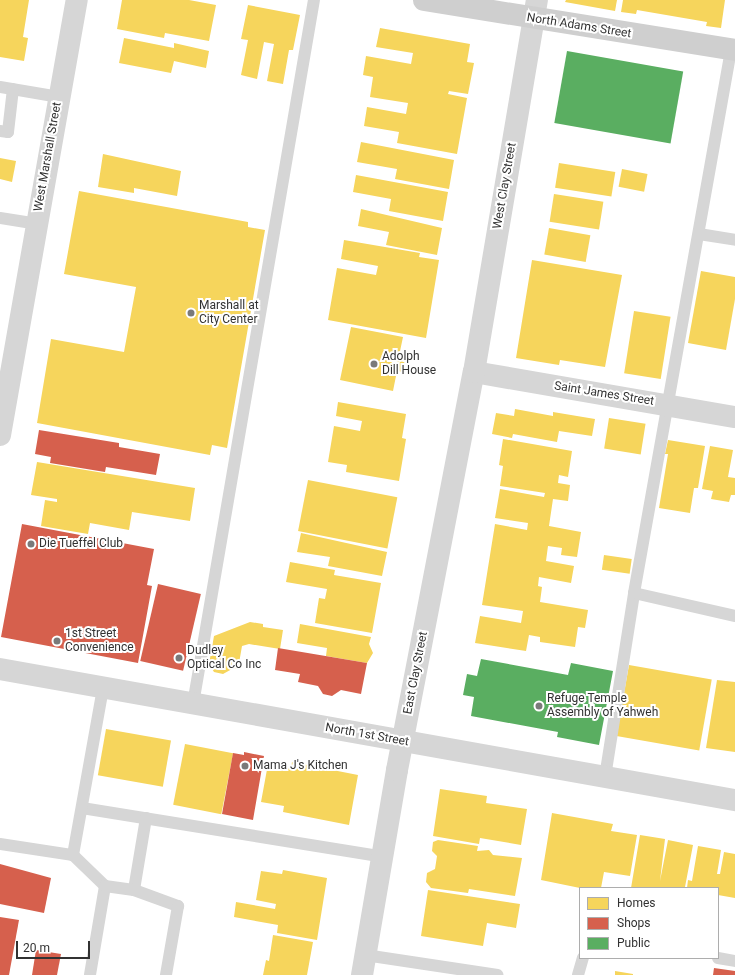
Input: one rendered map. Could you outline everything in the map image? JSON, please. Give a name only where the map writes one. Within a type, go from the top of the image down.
[{"type":"main road","name":"North Adams Street","points":[[424,0],[535,10],[733,50]]},
{"type":"street","name":"West Marshall Street","points":[[0,434],[76,0]]},
{"type":"street","name":"West Clay Street","points":[[474,372],[535,10]]},
{"type":"street","name":"Saint James Street","points":[[474,372],[669,404],[735,417]]},
{"type":"street","name":"East Clay Street","points":[[364,965],[403,741],[474,372]]},
{"type":"street","name":"North 1st Street","points":[[0,669],[103,689],[735,800]]},
{"type":"lane","points":[[193,704],[314,0]]},
{"type":"lane","points":[[605,776],[634,593],[733,50]]},
{"type":"lane","points":[[0,87],[59,98]]},
{"type":"lane","points":[[0,131],[8,132],[13,89]]},
{"type":"lane","points":[[4,219],[36,224]]},
{"type":"lane","points":[[699,234],[735,240]]},
{"type":"lane","points":[[634,593],[735,616]]},
{"type":"lane","points":[[73,855],[103,689]]},
{"type":"lane","points":[[82,808],[383,857]]},
{"type":"lane","points":[[134,890],[146,818]]},
{"type":"lane","points":[[0,844],[73,855],[105,886],[134,890],[178,906],[166,975]]},
{"type":"lane","points":[[90,975],[105,886]]},
{"type":"lane","points":[[719,958],[735,960]]},
{"type":"lane","points":[[578,975],[583,959]]},
{"type":"lane","points":[[364,965],[498,975]]},
{"type":"building: Homes","points":[[0,0],[29,0],[23,37],[28,38],[24,61],[0,57]]},
{"type":"building: Homes","points":[[122,0],[189,0],[216,5],[209,41],[165,33],[164,38],[117,29]]},
{"type":"building: Homes","points":[[566,0],[617,0],[615,11],[565,2]]},
{"type":"building: Homes","points":[[623,0],[725,0],[721,28],[706,26],[707,22],[637,10],[636,14],[621,12]]},
{"type":"building: Homes","points":[[248,5],[300,15],[293,50],[289,50],[283,84],[267,81],[274,44],[264,42],[257,79],[241,75],[248,40],[241,39]]},
{"type":"building: Homes","points":[[380,28],[470,44],[467,62],[474,63],[468,94],[449,91],[448,94],[467,98],[457,154],[397,143],[399,132],[364,126],[367,107],[406,114],[408,103],[370,97],[373,77],[363,75],[366,56],[411,64],[413,53],[376,47]]},
{"type":"building: Homes","points":[[124,38],[174,48],[174,43],[209,51],[206,68],[174,61],[171,73],[119,63]]},
{"type":"building: Homes","points":[[361,142],[454,160],[449,189],[395,179],[397,169],[357,162]]},
{"type":"building: Homes","points":[[103,154],[181,171],[177,196],[134,188],[134,193],[98,187]]},
{"type":"building: Homes","points":[[0,158],[16,161],[12,182],[0,179]]},
{"type":"building: Homes","points":[[559,163],[615,172],[611,197],[555,188]]},
{"type":"building: Homes","points":[[622,169],[648,174],[644,192],[619,187]]},
{"type":"building: Homes","points":[[356,175],[448,192],[443,221],[389,211],[391,199],[353,192]]},
{"type":"building: Homes","name":"Marshall at City Center","points":[[79,191],[248,222],[248,227],[265,230],[227,448],[212,445],[210,455],[37,423],[51,339],[124,352],[136,287],[64,274]]},
{"type":"building: Homes","points":[[554,194],[603,202],[599,229],[550,222]]},
{"type":"building: Homes","points":[[361,209],[442,228],[437,255],[386,245],[389,232],[358,226]]},
{"type":"building: Homes","points":[[549,228],[590,235],[586,262],[544,255]]},
{"type":"building: Homes","points":[[344,240],[420,253],[419,257],[439,260],[426,338],[328,320],[337,268],[376,275],[378,266],[341,259]]},
{"type":"building: Homes","points":[[532,260],[622,275],[605,367],[560,360],[559,365],[516,358]]},
{"type":"building: Homes","points":[[701,271],[735,277],[735,299],[726,350],[688,343]]},
{"type":"building: Homes","points":[[634,311],[671,317],[661,379],[624,373]]},
{"type":"building: Homes","name":"Adolph Dill House","points":[[351,327],[403,337],[399,356],[405,357],[403,372],[397,371],[393,391],[340,380]]},
{"type":"building: Homes","points":[[338,402],[406,414],[402,438],[406,439],[399,481],[346,472],[347,465],[328,462],[334,426],[360,431],[362,421],[336,416]]},
{"type":"building: Homes","points":[[515,409],[553,416],[553,412],[595,419],[592,436],[559,431],[557,442],[513,434],[512,438],[492,434],[496,413],[514,416]]},
{"type":"building: Homes","points":[[609,418],[646,424],[641,454],[604,449]]},
{"type":"building: Homes","points":[[503,439],[572,451],[568,477],[559,475],[558,483],[570,485],[568,501],[553,499],[549,526],[581,532],[577,557],[561,555],[562,548],[548,546],[546,561],[574,566],[571,583],[539,577],[538,586],[542,587],[540,602],[588,610],[585,628],[578,627],[575,647],[540,642],[540,637],[529,635],[526,651],[475,643],[480,616],[521,623],[523,611],[482,605],[495,524],[527,530],[528,523],[495,518],[500,489],[544,497],[545,493],[500,486],[503,466],[499,465]]},
{"type":"building: Homes","points":[[668,440],[705,446],[698,488],[694,488],[690,513],[659,508],[668,454],[665,454]]},
{"type":"building: Homes","points":[[710,446],[733,450],[728,477],[735,478],[735,495],[731,495],[729,502],[711,499],[713,491],[702,489]]},
{"type":"building: Homes","points":[[37,462],[195,488],[190,521],[132,512],[129,530],[90,523],[88,534],[41,526],[45,500],[57,502],[57,499],[31,495]]},
{"type":"building: Homes","points":[[308,480],[397,497],[387,548],[298,531]]},
{"type":"building: Homes","points":[[301,533],[387,552],[382,576],[328,566],[330,557],[297,552]]},
{"type":"building: Homes","points":[[604,555],[632,559],[630,574],[602,570]]},
{"type":"building: Homes","points":[[290,562],[335,570],[334,575],[381,583],[372,633],[315,623],[319,598],[325,599],[327,589],[286,582]]},
{"type":"building: Homes","points":[[250,622],[263,624],[263,627],[283,630],[280,649],[249,644],[242,646],[238,669],[232,669],[223,674],[214,672],[209,664],[214,636]]},
{"type":"building: Homes","points":[[300,624],[371,637],[369,644],[373,653],[367,663],[326,656],[327,648],[297,643]]},
{"type":"building: Homes","points":[[629,665],[712,680],[699,750],[616,736]]},
{"type":"building: Homes","points":[[717,680],[735,682],[735,752],[706,748]]},
{"type":"building: Homes","points":[[106,729],[171,740],[163,787],[98,775]]},
{"type":"building: Homes","points":[[185,744],[233,753],[221,814],[173,805]]},
{"type":"building: Homes","points":[[292,762],[358,775],[349,825],[283,812],[284,806],[261,802],[268,764],[291,769]]},
{"type":"building: Homes","points":[[440,789],[487,796],[486,803],[527,809],[521,845],[480,838],[479,844],[433,836]]},
{"type":"building: Homes","points":[[552,813],[613,824],[611,831],[637,835],[630,876],[604,872],[601,887],[579,888],[541,880]]},
{"type":"building: Homes","points":[[640,835],[665,839],[660,881],[668,840],[693,845],[685,887],[631,887]]},
{"type":"building: Homes","points":[[438,840],[478,846],[477,851],[489,850],[493,855],[522,858],[515,896],[469,889],[468,893],[431,888],[426,882],[427,873],[435,869],[437,856],[432,851],[433,842]]},
{"type":"building: Homes","points":[[698,846],[721,850],[717,874],[720,874],[724,852],[735,854],[735,898],[719,895],[719,887],[687,887],[688,880],[692,881]]},
{"type":"building: Homes","points":[[283,870],[327,878],[317,940],[277,933],[278,925],[234,917],[236,902],[275,909],[276,904],[256,900],[261,871],[282,874]]},
{"type":"building: Homes","points":[[428,890],[520,904],[516,928],[487,923],[483,946],[421,936]]},
{"type":"building: Homes","points":[[273,935],[313,942],[307,975],[263,975],[266,960],[269,961]]},
{"type":"building: Homes","points":[[615,971],[633,974],[633,975],[615,975]]},
{"type":"building: Shops","points":[[39,430],[119,443],[119,447],[160,454],[156,475],[106,467],[105,472],[50,463],[51,457],[35,454]]},
{"type":"building: Shops","points":[[22,524],[154,549],[147,585],[152,586],[138,663],[1,637]]},
{"type":"building: Shops","points":[[158,584],[201,594],[183,671],[140,661]]},
{"type":"building: Shops","points":[[278,648],[367,663],[361,694],[341,690],[332,696],[323,694],[318,686],[298,682],[300,674],[275,670]]},
{"type":"building: Shops","points":[[244,752],[264,756],[253,820],[222,814],[233,753],[244,755]]},
{"type":"building: Shops","points":[[0,864],[51,878],[44,913],[0,904]]},
{"type":"building: Shops","points":[[0,917],[19,920],[9,975],[0,975]]},
{"type":"building: Shops","points":[[36,950],[61,954],[57,975],[32,975]]},
{"type":"building: Shops","points":[[714,968],[735,971],[735,975],[713,975]]},
{"type":"building: Public","points":[[567,51],[683,71],[671,143],[554,123]]},
{"type":"building: Public","name":"Refuge Temple Assembly of Yahweh","points":[[481,659],[568,675],[571,663],[613,671],[599,745],[557,737],[558,732],[471,716],[474,697],[463,695],[467,674],[477,676]]},
{"type":"place","name":"Marshall at City Center","points":[[191,313]]},
{"type":"place","name":"Adolph Dill House","points":[[374,364]]},
{"type":"place","name":"Die Tueffel Club","points":[[31,544]]},
{"type":"place","name":"1st Street Convenience","points":[[57,641]]},
{"type":"place","name":"Dudley Optical Co Inc","points":[[179,658]]},
{"type":"place","name":"Refuge Temple Assembly of Yahweh","points":[[539,706]]},
{"type":"place","name":"Mama J's Kitchen","points":[[245,766]]}]
